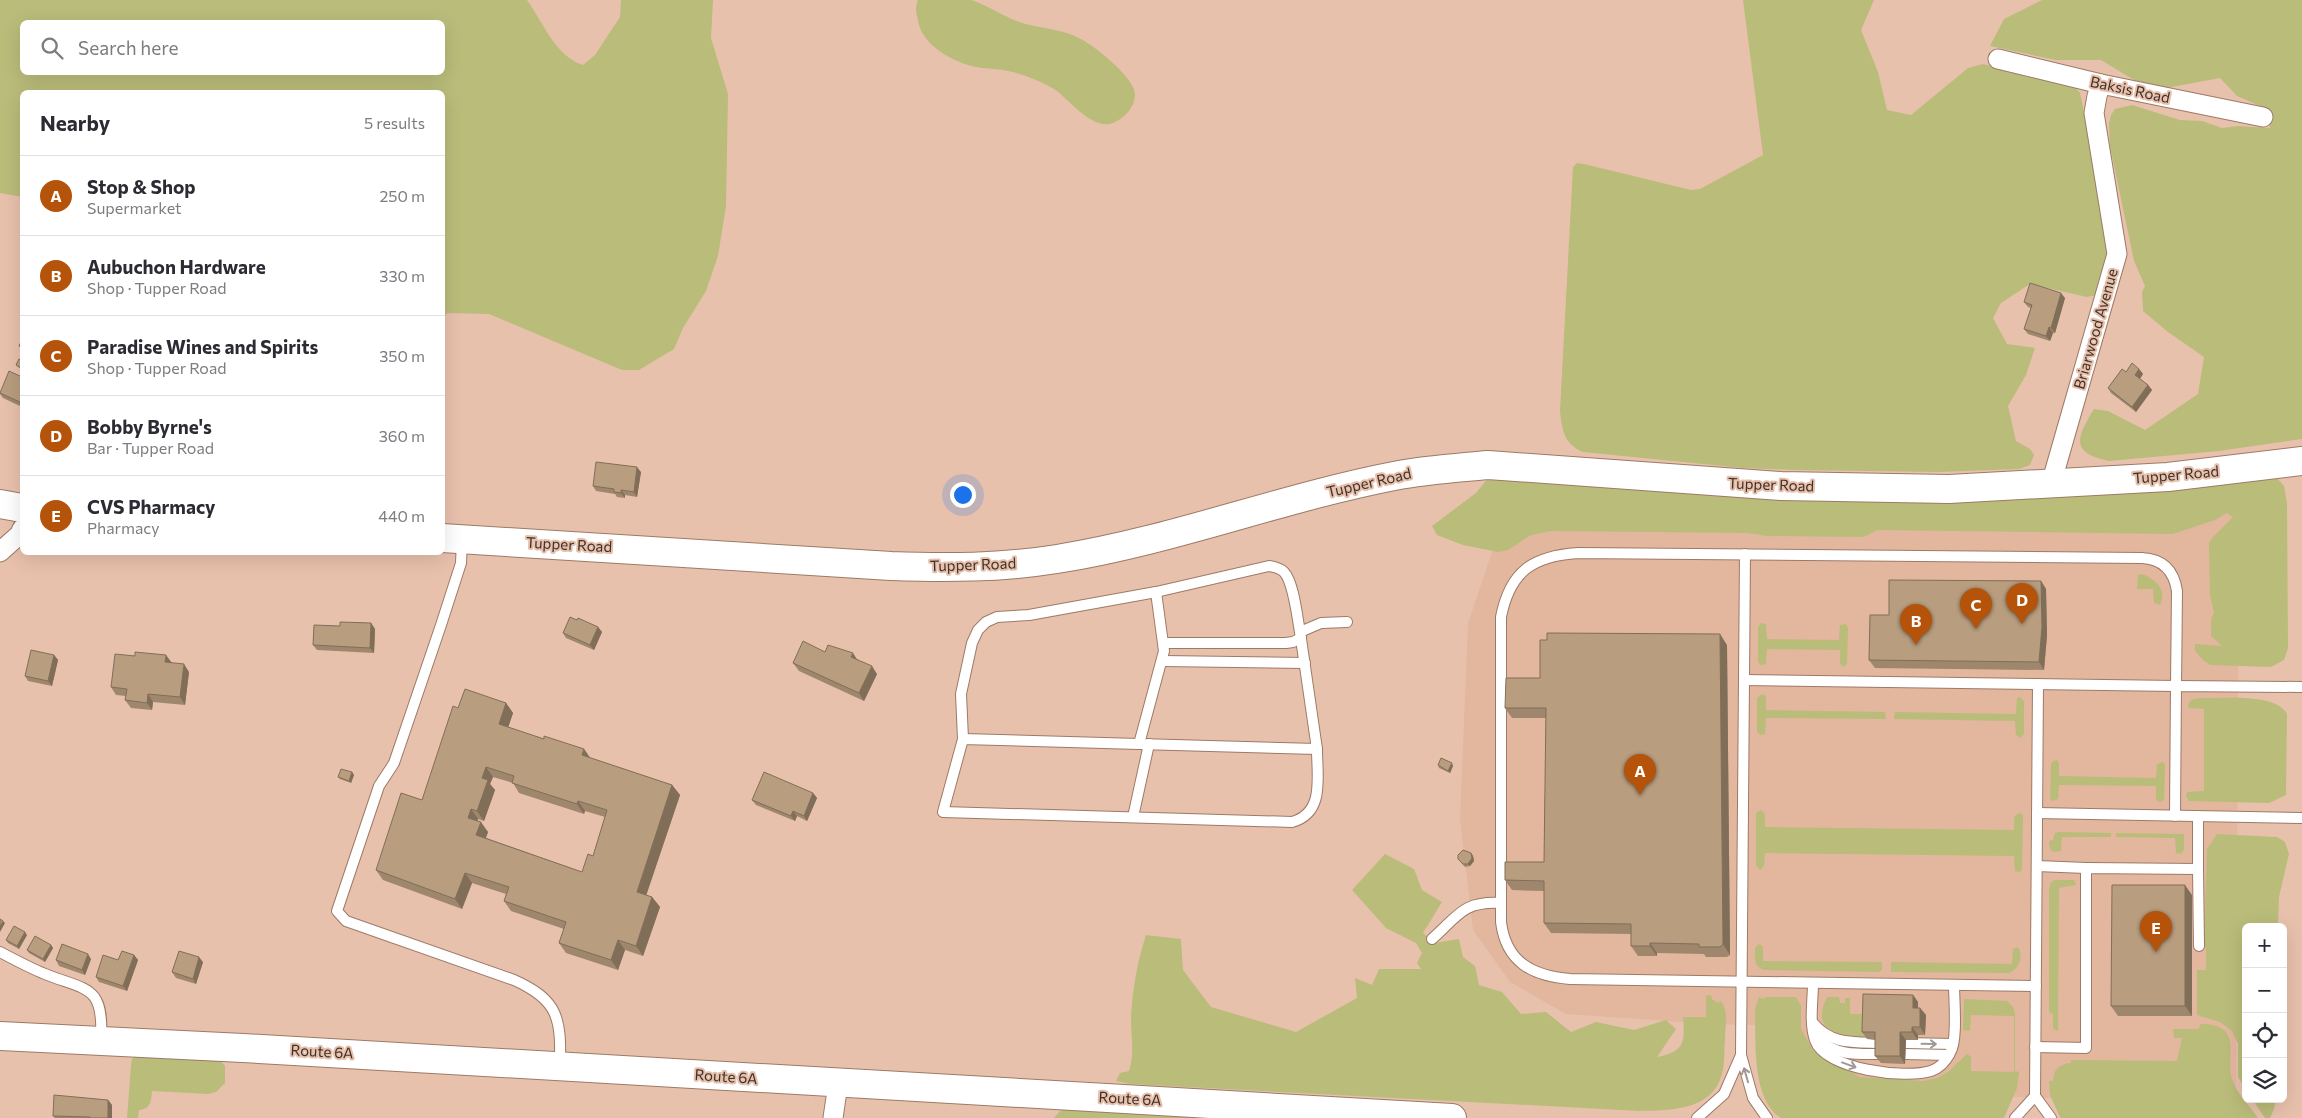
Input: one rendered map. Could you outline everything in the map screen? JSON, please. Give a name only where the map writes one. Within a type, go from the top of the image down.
[{"type":"main road","name":"Tupper Road","points":[[452,538],[891,566],[943,568],[999,566],[1096,552],[1385,478],[1440,469],[1488,465],[1781,486],[1949,489],[2168,478],[2302,461]]},
{"type":"main road","points":[[0,504],[20,508]]},
{"type":"main road","name":"Route 6A","points":[[0,1036],[101,1040],[1452,1118]]},
{"type":"street","name":"Baksis Road","points":[[1998,59],[2101,84],[2263,117]]},
{"type":"street","name":"Briarwood Avenue","points":[[2051,484],[2117,254],[2094,113],[2101,84]]},
{"type":"street","points":[[0,552],[20,534]]},
{"type":"street","points":[[833,1118],[838,1084]]},
{"type":"lane","points":[[452,538],[461,563],[394,763],[379,786],[337,910],[346,921],[514,980],[533,990],[552,1006],[557,1015],[561,1035],[560,1066]]},
{"type":"lane","points":[[2036,986],[1570,979],[1544,975],[1530,969],[1507,949],[1503,937],[1501,903],[1501,617],[1510,587],[1518,574],[1547,558],[1564,554],[2149,558],[2168,568],[2176,584],[2175,816]]},
{"type":"lane","points":[[1745,554],[1741,1055],[1753,1098],[1767,1118]]},
{"type":"lane","points":[[1269,566],[1277,567],[1284,572],[1289,581],[1301,635],[1317,749],[1316,802],[1303,819],[1292,822],[943,812],[962,739],[961,694],[972,643],[978,630],[986,622],[997,617],[1029,615],[1156,592],[1269,566]]},
{"type":"lane","points":[[1133,817],[1144,744],[1162,661],[1164,643],[1156,592]]},
{"type":"lane","points":[[1164,643],[1286,643],[1293,642],[1321,623],[1347,622]]},
{"type":"lane","points":[[1162,661],[1305,663]]},
{"type":"lane","points":[[1744,680],[2302,687]]},
{"type":"lane","points":[[2038,684],[2035,1096],[2051,1118]]},
{"type":"lane","points":[[962,739],[1317,749]]},
{"type":"lane","points":[[2037,813],[2302,818]]},
{"type":"lane","points":[[2198,816],[2199,946]]},
{"type":"lane","points":[[2037,866],[2198,868]]},
{"type":"lane","points":[[2035,1047],[2086,1048],[2086,868]]},
{"type":"lane","points":[[1432,938],[1469,906],[1482,902],[1501,903]]},
{"type":"lane","points":[[0,952],[44,974],[84,986],[100,1005],[102,1017],[101,1040]]},
{"type":"lane","points":[[1813,983],[1814,1034],[1819,1048],[1845,1064],[1869,1071],[1922,1073],[1939,1067],[1949,1055],[1953,1043],[1954,985]]},
{"type":"lane","points":[[1813,1022],[1826,1037],[1849,1042],[1881,1043]]},
{"type":"lane","points":[[1814,1034],[1825,1045],[1849,1054],[1881,1054]]},
{"type":"lane","points":[[1905,1043],[1953,1043]]},
{"type":"lane","points":[[1905,1054],[1949,1055]]},
{"type":"lane","points":[[1697,1118],[1724,1094],[1741,1055]]},
{"type":"lane","points":[[2015,1118],[2035,1096]]},
{"type":"shaded area","points":[[2239,511],[2236,1104],[1858,1092],[1815,1067],[1789,1026],[1711,1024],[1566,1014],[1510,982],[1473,930],[1460,819],[1468,623],[1492,552],[1555,522]]},
{"type":"green space","points":[[0,0],[527,0],[557,46],[573,61],[583,65],[595,55],[620,17],[621,0],[713,0],[711,38],[728,94],[726,206],[718,256],[706,291],[683,328],[674,349],[639,370],[622,370],[489,314],[448,313],[445,315],[445,90],[20,90],[20,197],[0,193]]},
{"type":"green space","points":[[918,0],[971,0],[1019,22],[1074,35],[1110,60],[1124,74],[1135,93],[1133,104],[1118,121],[1105,124],[1097,122],[1081,112],[1060,93],[1038,81],[1014,72],[982,68],[954,59],[936,48],[923,34],[916,12]]},
{"type":"green space","points":[[1743,0],[1874,0],[1861,30],[1878,72],[1887,110],[1911,115],[1968,68],[1983,64],[2074,86],[2080,93],[2111,242],[2100,294],[2087,297],[2030,284],[2001,303],[1993,318],[2007,344],[2035,348],[2026,375],[2008,406],[2016,441],[2030,449],[2034,455],[2030,465],[2019,469],[1939,472],[1743,468],[1583,452],[1568,441],[1563,430],[1560,411],[1573,167],[1577,163],[1584,164],[1691,190],[1700,189],[1763,155]]},
{"type":"green space","points":[[2042,0],[2302,0],[2302,439],[2219,451],[2109,461],[2096,458],[2082,448],[2081,436],[2094,409],[2108,411],[2145,430],[2198,394],[2204,357],[2168,332],[2143,311],[2142,292],[2145,286],[2134,261],[2110,146],[2109,124],[2111,115],[2115,109],[2132,105],[2180,120],[2202,121],[2222,128],[2238,126],[2270,128],[2269,110],[2237,96],[2220,78],[2166,88],[2139,83],[2101,60],[2056,60],[1990,46],[2004,19]]},
{"type":"green space","points":[[2276,477],[2284,486],[2287,504],[2288,648],[2284,660],[2271,667],[2210,665],[2195,651],[2195,644],[2222,646],[2211,636],[2211,620],[2214,612],[2210,595],[2209,543],[2233,517],[2227,513],[2215,520],[2173,534],[1879,530],[1862,537],[1767,536],[1748,533],[1551,531],[1531,535],[1508,550],[1498,552],[1463,545],[1437,535],[1432,526],[1476,493],[1488,478],[2057,497],[2110,494]]},
{"type":"green space","points":[[2141,574],[2151,578],[2159,585],[2162,594],[2160,605],[2154,603],[2153,589],[2137,589],[2138,575]]},
{"type":"green space","points":[[1761,623],[1766,624],[1767,639],[1839,640],[1840,625],[1846,624],[1848,628],[1847,664],[1844,667],[1840,664],[1840,650],[1767,649],[1766,664],[1761,665],[1758,662],[1758,627]]},
{"type":"green space","points":[[1762,694],[1766,696],[1766,710],[1885,712],[1886,719],[1766,718],[1765,734],[1761,735],[1757,732],[1757,698]]},
{"type":"green space","points":[[2020,697],[2024,701],[2024,734],[2020,738],[2016,735],[2015,721],[1894,719],[1895,712],[2016,714],[2017,698]]},
{"type":"green space","points":[[2198,698],[2247,698],[2272,702],[2281,707],[2287,714],[2286,795],[2269,803],[2189,801],[2186,796],[2187,792],[2204,791],[2204,709],[2189,708],[2188,705],[2191,700]]},
{"type":"green space","points":[[2057,760],[2059,763],[2059,776],[2156,778],[2157,764],[2163,762],[2165,765],[2164,800],[2160,802],[2156,800],[2156,786],[2059,785],[2058,799],[2052,801],[2050,798],[2051,764]]},
{"type":"green space","points":[[1761,810],[1765,814],[1765,827],[2014,830],[2014,817],[2021,813],[2023,816],[2022,869],[2020,872],[2015,871],[2014,856],[1765,853],[1764,866],[1760,870],[1756,865],[1756,813]]},
{"type":"green space","points":[[2055,833],[2111,833],[2111,837],[2062,837],[2061,851],[2053,852],[2050,849],[2049,841],[2053,840]]},
{"type":"green space","points":[[2116,833],[2184,834],[2184,850],[2181,854],[2176,853],[2175,838],[2116,837]]},
{"type":"green space","points":[[2217,834],[2277,837],[2285,842],[2289,854],[2279,897],[2278,923],[2242,923],[2242,1084],[2238,1077],[2238,1044],[2232,1031],[2220,1022],[2197,1015],[2197,970],[2206,970],[2206,948],[2204,947],[2207,849]]},
{"type":"green space","points":[[1385,854],[1414,869],[1422,890],[1442,902],[1423,933],[1435,943],[1459,939],[1463,957],[1475,966],[1479,985],[1502,992],[1521,1014],[1546,1012],[1571,1032],[1596,1022],[1634,1030],[1666,1020],[1676,1029],[1657,1057],[1673,1052],[1681,1044],[1684,1033],[1683,1017],[1706,1017],[1706,996],[1711,995],[1712,999],[1718,1003],[1721,1001],[1725,1010],[1726,1025],[1724,1065],[1717,1086],[1700,1102],[1689,1106],[1677,1109],[1640,1111],[1130,1084],[1116,1081],[1120,1073],[1129,1071],[1131,1064],[1131,1020],[1134,988],[1146,935],[1181,939],[1183,970],[1211,1007],[1296,1032],[1357,998],[1355,978],[1372,985],[1379,969],[1421,969],[1417,963],[1422,953],[1416,943],[1386,928],[1352,890]]},
{"type":"green space","points":[[2055,880],[2074,880],[2076,884],[2059,888],[2058,1031],[2053,1029],[2053,1014],[2049,1012],[2049,889],[2051,882]]},
{"type":"green space","points":[[1759,944],[1763,947],[1763,961],[1882,962],[1882,970],[1879,972],[1764,970],[1755,961],[1755,948]]},
{"type":"green space","points":[[2018,947],[2021,955],[2020,962],[2009,973],[1891,972],[1891,962],[2012,964],[2013,949]]},
{"type":"green space","points":[[1759,997],[1762,999],[1767,997],[1796,997],[1801,1006],[1801,1029],[1813,1050],[1860,1077],[1923,1081],[1937,1078],[1948,1072],[1967,1054],[1971,1057],[1971,1071],[2014,1072],[2014,1016],[1971,1015],[1970,1031],[1963,1030],[1964,999],[2007,1001],[2013,1007],[2015,1014],[2015,1071],[2019,1072],[2017,1088],[2004,1118],[1781,1118],[1771,1109],[1764,1098],[1757,1068],[1755,1009]]},
{"type":"green space","points":[[1827,997],[1839,997],[1840,1003],[1845,1003],[1845,998],[1850,998],[1850,1014],[1863,1014],[1867,1038],[1839,1033],[1825,1025],[1822,1018]]},
{"type":"green space","points":[[2200,1024],[2214,1025],[2223,1029],[2228,1035],[2232,1079],[2242,1097],[2242,1103],[2247,1103],[2258,1118],[2061,1118],[2059,1115],[2050,1095],[2049,1081],[2053,1081],[2053,1077],[2060,1066],[2071,1063],[2071,1060],[2177,1061],[2182,1038],[2174,1038],[2173,1029],[2199,1029]]},
{"type":"green space","points":[[137,1054],[218,1058],[225,1066],[225,1083],[216,1092],[208,1094],[152,1091],[150,1104],[146,1108],[139,1110],[138,1118],[127,1118],[132,1059]]},
{"type":"green space","points":[[2255,1103],[2275,1103],[2270,1118],[2265,1118]]},
{"type":"green space","points":[[1066,1109],[1198,1115],[1206,1118],[1054,1118],[1060,1111]]},
{"type":"building","points":[[2030,283],[2061,293],[2051,328],[2049,327],[2046,336],[2024,329],[2032,305],[2024,302]]},
{"type":"building","points":[[19,359],[20,359],[20,368],[16,365]]},
{"type":"building","points":[[2132,363],[2139,369],[2135,375],[2148,385],[2132,407],[2108,388],[2122,369],[2126,372]]},
{"type":"building","points":[[9,371],[20,376],[20,402],[0,393]]},
{"type":"building","points":[[596,462],[637,467],[634,492],[621,490],[621,493],[614,492],[614,489],[593,486]]},
{"type":"building","points":[[1889,580],[2041,581],[2042,627],[2039,662],[1869,660],[1870,615],[1889,615]]},
{"type":"building","points":[[570,617],[577,620],[578,618],[598,627],[590,645],[563,633]]},
{"type":"building","points":[[340,622],[371,623],[370,648],[313,645],[314,625],[340,626]]},
{"type":"building","points":[[1547,633],[1720,634],[1723,944],[1720,947],[1699,947],[1699,944],[1650,943],[1650,946],[1631,946],[1631,924],[1544,923],[1544,881],[1505,880],[1505,862],[1544,862],[1546,708],[1505,708],[1506,678],[1540,678],[1540,640],[1547,640]]},
{"type":"building","points":[[803,641],[825,652],[828,645],[853,653],[851,657],[872,666],[859,693],[793,663]]},
{"type":"building","points":[[31,650],[54,655],[48,681],[25,676]]},
{"type":"building","points":[[135,652],[166,655],[165,662],[184,664],[180,697],[148,694],[147,703],[125,700],[127,689],[111,687],[115,654],[135,656]]},
{"type":"building","points":[[465,689],[506,703],[499,724],[544,739],[544,736],[584,749],[582,755],[672,785],[637,892],[652,897],[636,946],[618,940],[611,960],[559,943],[566,922],[504,901],[509,887],[465,873],[455,899],[376,870],[401,793],[422,800],[453,706],[458,708]],"holes":[[[486,767],[514,776],[512,783],[577,804],[578,801],[607,810],[593,856],[588,854],[582,872],[476,835],[481,822],[468,818],[471,809],[477,811],[488,780],[482,778]]]},
{"type":"building","points":[[1441,758],[1452,763],[1448,771],[1438,765]]},
{"type":"building","points":[[341,769],[352,772],[349,781],[338,777]]},
{"type":"building","points":[[764,772],[813,793],[804,816],[793,811],[791,816],[752,800]]},
{"type":"building","points":[[1463,850],[1471,853],[1472,858],[1468,864],[1463,864],[1458,859],[1458,855]]},
{"type":"building","points":[[2112,885],[2185,885],[2185,1006],[2111,1006]]},
{"type":"building","points":[[14,926],[25,932],[17,946],[6,940]]},
{"type":"building","points":[[35,936],[51,945],[43,959],[27,950]]},
{"type":"building","points":[[62,944],[88,954],[82,970],[56,960]]},
{"type":"building","points":[[122,951],[134,955],[123,986],[96,977],[103,955],[118,960]]},
{"type":"building","points":[[179,951],[199,957],[193,979],[172,972]]},
{"type":"building","points":[[1863,994],[1913,995],[1913,1008],[1920,1008],[1920,1027],[1912,1027],[1912,1032],[1900,1032],[1900,1056],[1875,1056],[1875,1032],[1862,1032]]},
{"type":"building","points":[[54,1095],[108,1100],[108,1118],[53,1116]]},
{"type":"place","name":"Bobby Byrne's","points":[[2022,624]]},
{"type":"place","name":"Paradise Wines and Spirits","points":[[1976,629]]},
{"type":"place","name":"Aubuchon Hardware","points":[[1916,645]]},
{"type":"place","name":"Stop & Shop","points":[[1640,795]]},
{"type":"place","name":"CVS Pharmacy","points":[[2156,952]]}]
